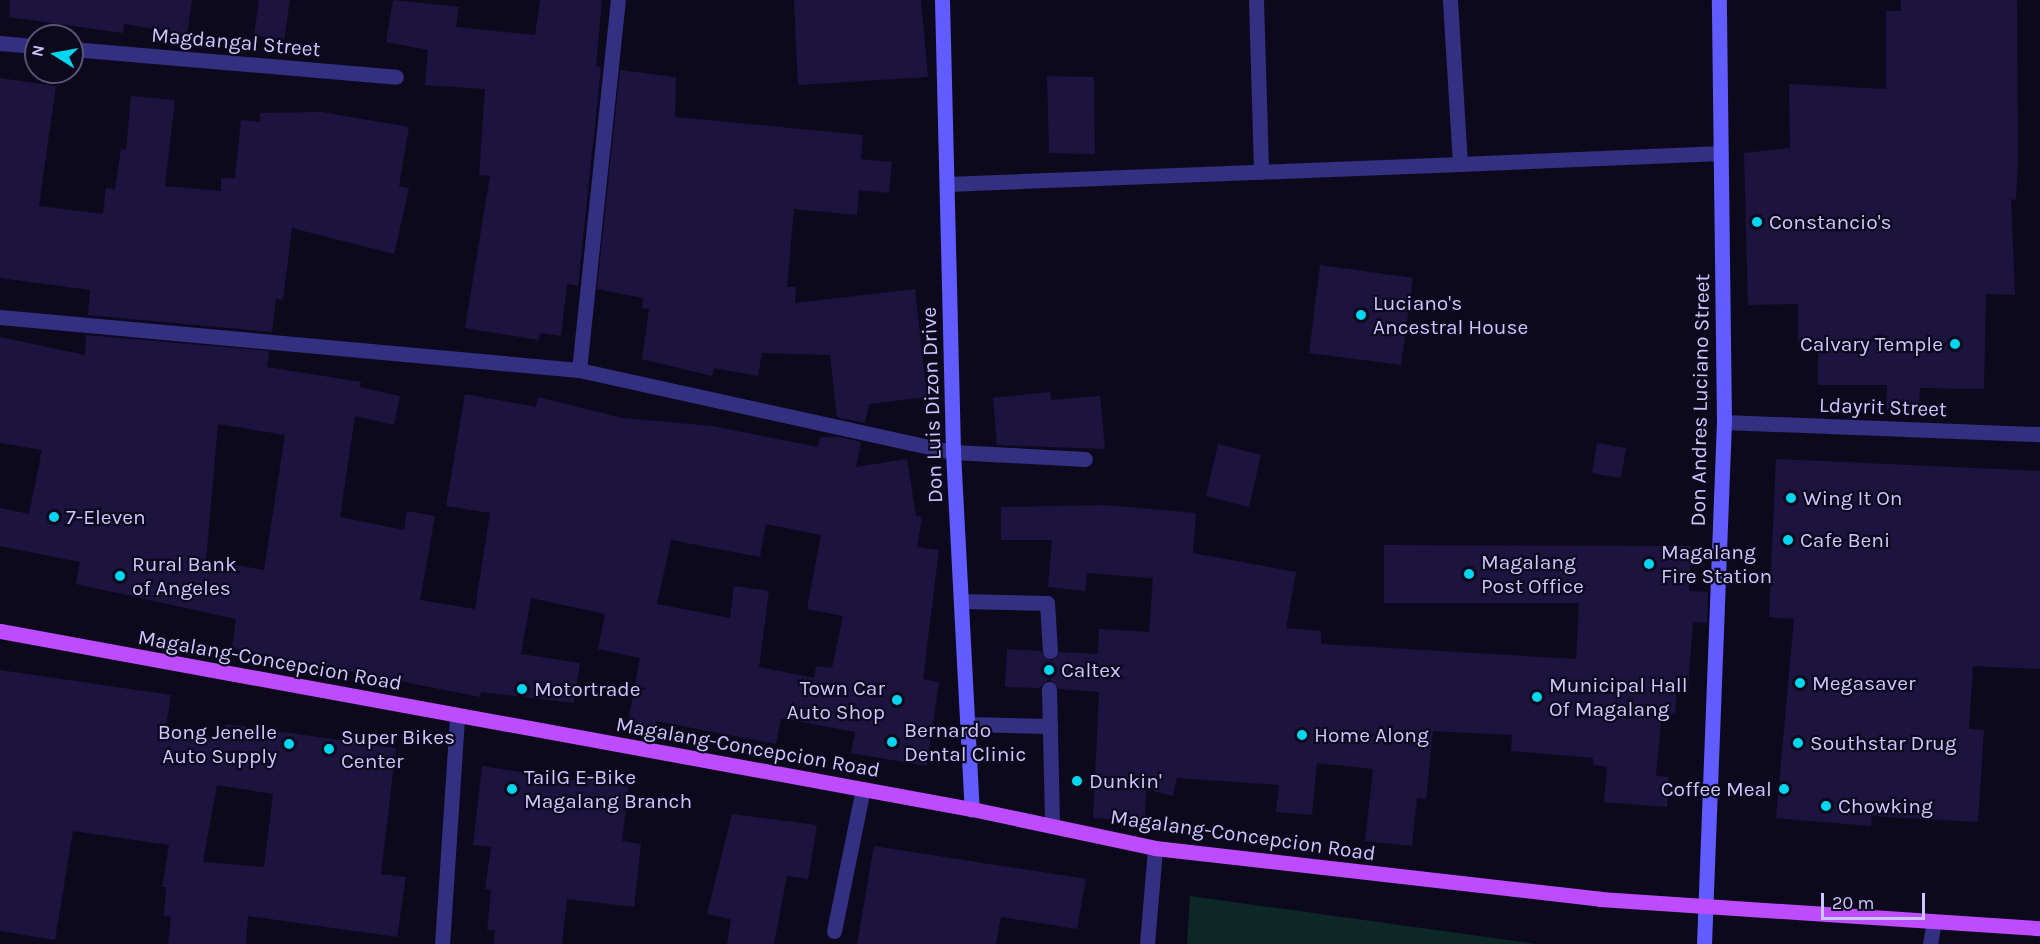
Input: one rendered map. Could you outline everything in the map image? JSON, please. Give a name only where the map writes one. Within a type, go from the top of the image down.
[{"type":"main road","name":"Magalang-Concepcion Road","points":[[0,631],[972,809],[1155,848],[1426,882],[1706,907],[2040,928]]},
{"type":"street","points":[[579,370],[618,0]]},
{"type":"street","name":"Don Luis Dizon Drive","points":[[942,0],[953,452],[972,809]]},
{"type":"street","points":[[1256,0],[1261,172]]},
{"type":"street","points":[[1450,0],[1460,164]]},
{"type":"street","name":"Don Andres Luciano Street","points":[[1704,944],[1724,422],[1719,0]]},
{"type":"street","points":[[0,43],[24,45]]},
{"type":"street","name":"Magdangal Street","points":[[84,50],[396,77]]},
{"type":"street","points":[[947,184],[1721,153]]},
{"type":"street","points":[[0,317],[579,370],[953,452],[1085,459]]},
{"type":"street","name":"Ldayrit Street","points":[[1724,422],[2040,434]]},
{"type":"street","points":[[961,601],[1047,603],[1050,651]]},
{"type":"street","points":[[1049,689],[1052,826]]},
{"type":"street","points":[[442,944],[457,716]]},
{"type":"street","points":[[968,724],[1050,726]]},
{"type":"street","points":[[834,931],[863,789]]},
{"type":"street","points":[[1147,944],[1155,848]]},
{"type":"street","points":[[1930,944],[1934,921]]},
{"type":"green space","points":[[1190,896],[1536,944],[1187,944]]},
{"type":"building","points":[[10,0],[192,0],[187,34],[124,24],[123,33],[84,28],[84,24],[59,24],[9,17]]},
{"type":"building","points":[[259,0],[290,0],[284,40],[254,35]]},
{"type":"building","points":[[393,0],[459,7],[456,27],[535,35],[540,0],[602,0],[596,66],[601,67],[578,286],[567,284],[561,336],[540,333],[539,340],[465,328],[490,176],[479,175],[485,89],[425,85],[428,50],[386,42]]},
{"type":"building","points":[[794,0],[921,0],[928,77],[798,85]]},
{"type":"building","points":[[1901,0],[2017,0],[2018,161],[2016,200],[2011,199],[2015,295],[1986,294],[1984,389],[1920,388],[1919,411],[1886,410],[1887,385],[1818,385],[1818,347],[1798,346],[1798,304],[1748,305],[1744,153],[1790,148],[1789,84],[1886,89],[1886,11],[1901,11]]},
{"type":"building","points":[[620,70],[676,77],[675,117],[863,135],[861,159],[892,162],[889,193],[859,190],[857,215],[794,209],[787,287],[796,287],[795,303],[915,289],[927,397],[869,404],[865,423],[837,417],[830,355],[762,353],[758,376],[714,368],[712,376],[642,359],[649,309],[642,308],[643,298],[597,289]]},
{"type":"building","points":[[1047,76],[1094,77],[1095,154],[1049,153]]},
{"type":"building","points":[[0,78],[24,81],[24,84],[56,86],[39,206],[103,214],[106,188],[115,189],[121,149],[126,150],[131,96],[175,100],[165,186],[221,191],[221,178],[235,178],[241,120],[260,122],[260,113],[322,112],[409,127],[399,186],[409,188],[394,254],[292,228],[283,300],[276,299],[272,332],[88,315],[90,290],[0,278]]},
{"type":"building","name":"Luciano's Ancestral House","points":[[1320,265],[1413,278],[1401,365],[1309,353]]},
{"type":"building","points":[[86,335],[269,351],[267,367],[361,382],[360,387],[400,396],[394,425],[355,416],[340,517],[404,530],[407,511],[435,516],[420,600],[475,609],[490,513],[446,506],[465,394],[536,407],[538,397],[623,418],[712,426],[818,447],[820,437],[840,437],[861,442],[856,467],[907,459],[916,516],[922,517],[917,547],[939,550],[923,679],[939,682],[927,766],[851,753],[855,732],[781,718],[776,744],[656,721],[655,728],[628,722],[640,658],[598,649],[605,614],[531,598],[521,654],[580,663],[574,703],[481,692],[480,697],[232,648],[236,619],[76,584],[80,562],[0,546],[0,508],[29,514],[42,450],[0,443],[0,337],[85,355]],"holes":[[[218,424],[285,435],[264,570],[206,560]],[[766,524],[821,535],[807,609],[843,616],[832,668],[816,666],[814,678],[759,667],[769,591],[734,586],[730,618],[657,604],[671,540],[760,557]]]},
{"type":"building","points":[[1050,392],[1051,400],[1100,396],[1105,449],[997,445],[993,398]]},
{"type":"building","points":[[1597,443],[1626,448],[1621,478],[1592,473]]},
{"type":"building","points":[[1218,444],[1261,455],[1249,507],[1206,496]]},
{"type":"building","points":[[1776,459],[2040,471],[2040,669],[1973,666],[1969,729],[1984,730],[1978,822],[1872,816],[1871,826],[1776,818],[1794,619],[1769,617]]},
{"type":"building","points":[[1105,505],[1196,513],[1193,553],[1296,572],[1286,628],[1321,631],[1321,644],[1576,659],[1579,603],[1384,603],[1384,545],[1691,546],[1689,591],[1708,592],[1707,623],[1693,622],[1688,688],[1677,687],[1675,714],[1662,713],[1656,776],[1669,777],[1667,807],[1604,802],[1607,767],[1593,765],[1593,758],[1511,751],[1512,735],[1433,731],[1426,799],[1417,798],[1412,846],[1365,841],[1373,769],[1317,763],[1312,815],[1276,812],[1279,785],[1177,778],[1173,796],[1146,789],[1145,821],[1093,818],[1099,692],[1059,689],[1049,679],[1039,688],[1005,687],[1007,649],[1040,651],[1051,661],[1059,652],[1098,654],[1099,629],[1149,632],[1153,578],[1087,573],[1085,591],[1048,587],[1052,540],[1001,540],[1001,507]]},
{"type":"building","points":[[0,670],[171,695],[165,733],[223,739],[226,724],[396,748],[381,874],[406,877],[397,937],[248,916],[246,944],[168,944],[171,917],[164,916],[166,887],[162,887],[169,845],[73,831],[55,940],[0,931]],"holes":[[[217,785],[273,794],[264,867],[203,862]]]},
{"type":"building","points":[[482,766],[577,781],[578,775],[629,782],[622,841],[641,844],[634,907],[567,899],[562,944],[494,944],[495,930],[487,930],[491,890],[485,889],[491,847],[473,845]]},
{"type":"building","points":[[732,814],[817,825],[808,879],[787,876],[774,944],[727,944],[731,919],[707,914]]},
{"type":"building","points":[[874,846],[1086,879],[1077,929],[1001,917],[996,944],[857,944]]},
{"type":"place","name":"Constancio's","points":[[1757,222]]},
{"type":"place","name":"Luciano's Ancestral House","points":[[1361,315]]},
{"type":"place","name":"Calvary Temple","points":[[1955,344]]},
{"type":"place","name":"Wing It On","points":[[1791,498]]},
{"type":"place","name":"7-Eleven","points":[[54,517]]},
{"type":"place","name":"Cafe Beni","points":[[1788,540]]},
{"type":"place","name":"Magalang Fire Station","points":[[1649,564]]},
{"type":"place","name":"Magalang Post Office","points":[[1469,574]]},
{"type":"place","name":"Rural Bank of Angeles","points":[[120,576]]},
{"type":"place","name":"Caltex","points":[[1049,670]]},
{"type":"place","name":"Megasaver","points":[[1800,683]]},
{"type":"place","name":"Motortrade","points":[[522,689]]},
{"type":"place","name":"Municipal Hall Of Magalang","points":[[1537,697]]},
{"type":"place","name":"Town Car Auto Shop","points":[[897,700]]},
{"type":"place","name":"Home Along","points":[[1302,735]]},
{"type":"place","name":"Bernardo Dental Clinic","points":[[892,742]]},
{"type":"place","name":"Southstar Drug","points":[[1798,743]]},
{"type":"place","name":"Bong Jenelle Auto Supply","points":[[289,744]]},
{"type":"place","name":"Super Bikes Center","points":[[329,749]]},
{"type":"place","name":"Dunkin'","points":[[1077,781]]},
{"type":"place","name":"TailG E-Bike Magalang Branch","points":[[512,789]]},
{"type":"place","name":"Coffee Meal","points":[[1784,789]]},
{"type":"place","name":"Chowking","points":[[1826,806]]}]
